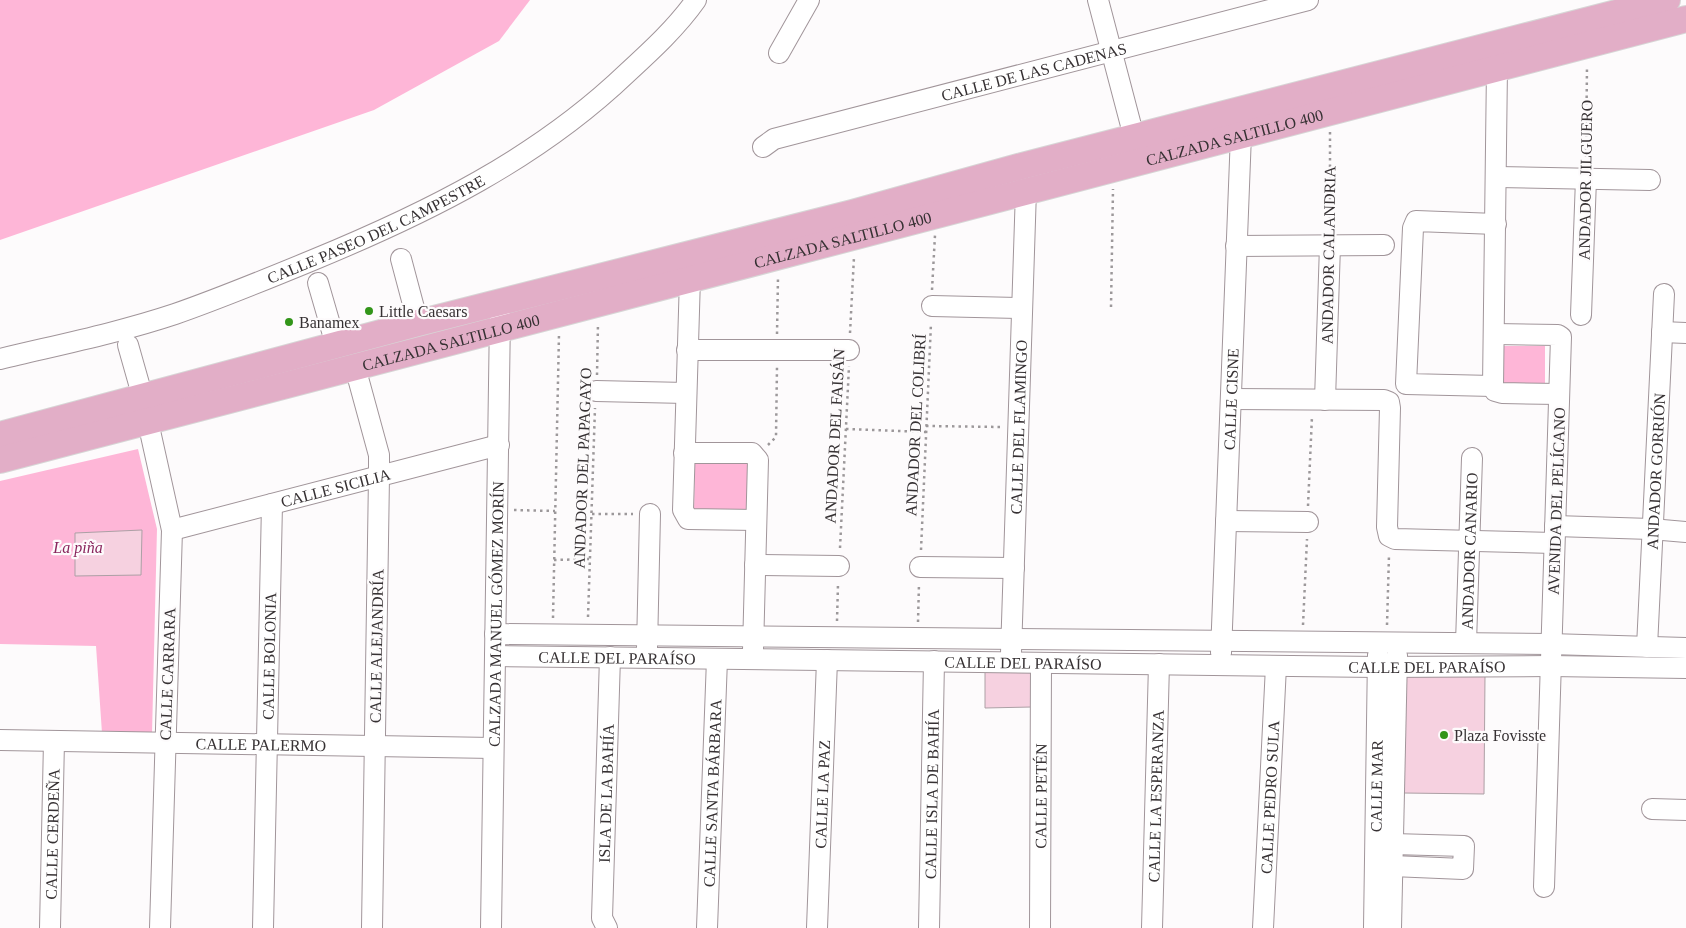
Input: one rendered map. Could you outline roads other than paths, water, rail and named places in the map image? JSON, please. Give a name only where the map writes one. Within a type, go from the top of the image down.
[{"type":"main road","name":"CALZADA SALTILLO 400","points":[[0,460],[336,345],[1667,0]]},
{"type":"main road","name":"CALZADA SALTILLO 400","points":[[0,435],[145,410],[355,367],[1686,18]]},
{"type":"street","name":"CALLE PASEO DEL CAMPESTRE","points":[[0,359],[174,314],[261,282],[418,214],[506,167],[542,144],[607,92],[664,38],[696,0]]},
{"type":"street","points":[[779,53],[809,0]]},
{"type":"street","points":[[1098,0],[1134,137]]},
{"type":"street","name":"CALLE DE LAS CADENAS","points":[[763,147],[774,139],[1308,0]]},
{"type":"street","points":[[1494,388],[1497,67]]},
{"type":"street","name":"CALLE CISNE","points":[[1221,665],[1241,134]]},
{"type":"street","points":[[1497,177],[1650,180]]},
{"type":"street","name":"ANDADOR JILGUERO","points":[[1581,315],[1586,179]]},
{"type":"street","name":"CALLE DEL FLAMINGO","points":[[1011,662],[1026,190]]},
{"type":"street","points":[[1496,224],[1416,221],[1413,228],[1406,384],[1494,388],[1559,394]]},
{"type":"street","points":[[1236,246],[1384,244]]},
{"type":"street","name":"ANDADOR CALANDRIA","points":[[1325,400],[1330,245]]},
{"type":"street","points":[[401,258],[418,323]]},
{"type":"street","points":[[690,278],[684,454],[684,515],[688,519],[756,520]]},
{"type":"street","points":[[318,283],[336,345]]},
{"type":"street","name":"ANDADOR GORRIÓN","points":[[1646,647],[1664,294]]},
{"type":"street","name":"CALZADA MANUEL GÓMEZ MORÍN","points":[[491,928],[500,301]]},
{"type":"street","points":[[932,306],[1022,308]]},
{"type":"street","points":[[1662,332],[1686,333]]},
{"type":"street","name":"AVENIDA DEL PELÍCANO","points":[[1494,334],[1558,335],[1562,337],[1550,644],[1544,887]]},
{"type":"street","name":"CALLE CARRARA","points":[[128,345],[172,530],[164,743],[160,928]]},
{"type":"street","points":[[687,350],[849,350]]},
{"type":"street","name":"CALLE ALEJANDRÍA","points":[[355,367],[378,455],[379,476],[373,746],[372,928]]},
{"type":"street","points":[[596,391],[686,393]]},
{"type":"street","points":[[1231,399],[1384,400],[1388,402],[1390,408],[1387,527],[1389,536],[1395,539],[1470,541],[1651,529],[1686,532]]},
{"type":"street","name":"CALLE SICILIA","points":[[172,530],[498,445]]},
{"type":"street","points":[[684,454],[752,453],[758,460],[752,659]]},
{"type":"street","name":"ANDADOR CANARIO","points":[[1466,644],[1472,458]]},
{"type":"street","name":"CALLE BOLONIA","points":[[263,928],[272,504]]},
{"type":"street","points":[[647,658],[650,514]]},
{"type":"street","points":[[1226,521],[1308,522]]},
{"type":"street","points":[[755,565],[839,566]]},
{"type":"street","points":[[920,567],[1014,568]]},
{"type":"street","name":"CALLE DEL PARAÍSO","points":[[495,634],[1388,642],[1686,648]]},
{"type":"street","name":"CALLE MAR","points":[[1388,642],[1392,844],[1391,928]]},
{"type":"street","name":"CALLE DEL PARAÍSO","points":[[495,656],[1276,666],[1686,668]]},
{"type":"street","name":"ISLA DE LA BAHÍA","points":[[607,928],[602,918],[610,657]]},
{"type":"street","name":"CALLE SANTA BÁRBARA","points":[[708,928],[716,659]]},
{"type":"street","name":"CALLE LA PAZ","points":[[817,928],[826,660]]},
{"type":"street","name":"CALLE ISLA DE BAHÍA","points":[[929,928],[934,661]]},
{"type":"street","name":"CALLE PETÉN","points":[[1040,928],[1041,663]]},
{"type":"street","name":"CALLE LA ESPERANZA","points":[[1152,928],[1159,664]]},
{"type":"street","name":"CALLE PEDRO SULA","points":[[1263,928],[1276,666]]},
{"type":"street","name":"CALLE MAR","points":[[1374,928],[1388,667]]},
{"type":"street","name":"CALLE PALERMO","points":[[0,740],[493,748]]},
{"type":"street","name":"CALLE CERDEÑA","points":[[50,928],[54,741]]},
{"type":"street","points":[[1652,809],[1686,810]]},
{"type":"street","points":[[1392,844],[1464,846],[1464,869],[1392,866]]},
{"type":"place","name":"Little Caesars","points":[[369,311]]},
{"type":"place","name":"Banamex","points":[[289,322]]},
{"type":"place","name":"Plaza Fovisste","points":[[1444,735]]},
{"type":"park label","name":"La piña","points":[[78,547]]}]
